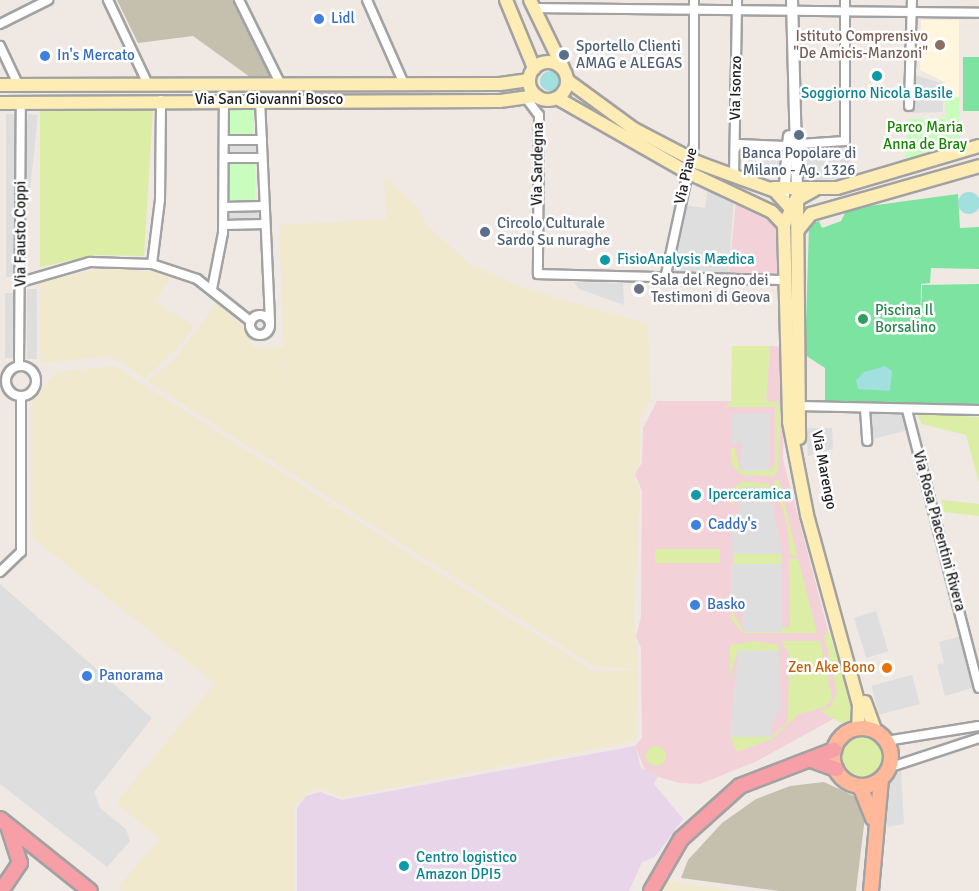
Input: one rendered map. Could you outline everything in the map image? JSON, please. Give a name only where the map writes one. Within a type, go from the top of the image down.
[{"type":"highway","points":[[651,891],[661,868],[702,815],[757,776],[811,760],[834,750]]},
{"type":"highway","points":[[811,760],[836,769]]},
{"type":"highway","points":[[1,891],[20,863],[2,821]]},
{"type":"highway","points":[[2,821],[90,891]]},
{"type":"main road","points":[[506,0],[534,68],[529,80],[537,96]]},
{"type":"main road","points":[[532,4],[566,76],[557,98]]},
{"type":"main road","points":[[534,68],[551,62],[634,129],[689,158],[768,188],[789,205]]},
{"type":"main road","name":"Via San Giovanni Bosco","points":[[0,85],[147,82],[404,84],[529,80]]},
{"type":"main road","points":[[147,82],[156,99]]},
{"type":"main road","points":[[280,83],[281,100]]},
{"type":"main road","points":[[18,84],[21,101]]},
{"type":"main road","points":[[404,84],[409,100]]},
{"type":"main road","name":"Via San Giovanni Bosco","points":[[0,103],[156,99],[409,100],[537,96],[557,98],[685,171],[789,205]]},
{"type":"main road","points":[[789,205],[814,190],[979,146]]},
{"type":"main road","points":[[798,231],[803,218],[816,212],[979,166]]},
{"type":"main road","points":[[753,183],[789,205],[816,212]]},
{"type":"main road","points":[[789,205],[787,280],[792,447],[859,705],[858,728]]},
{"type":"main road","name":"Via Marengo","points":[[789,205],[798,231],[798,406],[806,477],[867,710],[881,736]]},
{"type":"main road","points":[[863,891],[873,826],[871,804],[860,786],[836,769],[834,750],[842,736],[858,728],[881,736],[885,773],[871,891]]},
{"type":"main road","points":[[860,786],[885,773]]},
{"type":"street","points":[[0,24],[48,0]]},
{"type":"street","points":[[108,0],[147,82]]},
{"type":"street","points":[[239,0],[280,83]]},
{"type":"street","points":[[366,0],[404,84]]},
{"type":"street","name":"Via Piave","points":[[665,279],[685,171],[694,145],[694,0]]},
{"type":"street","name":"Via Isonzo","points":[[734,176],[737,0]]},
{"type":"street","points":[[792,0],[792,115],[796,153]]},
{"type":"street","points":[[753,183],[776,186],[789,174],[800,144],[845,141],[845,0]]},
{"type":"street","points":[[909,106],[912,0]]},
{"type":"street","points":[[532,4],[792,15],[979,14]]},
{"type":"street","points":[[0,45],[18,84]]},
{"type":"street","name":"Via Sardegna","points":[[523,97],[533,102],[539,115],[538,274],[665,279]]},
{"type":"street","points":[[152,264],[160,200],[156,99]]},
{"type":"street","points":[[212,289],[224,225],[225,100]]},
{"type":"street","points":[[260,100],[267,299],[270,322],[260,335],[252,331],[253,318],[267,299]]},
{"type":"street","name":"Via Fausto Coppi","points":[[19,366],[21,101]]},
{"type":"street","points":[[789,205],[789,140],[792,115]]},
{"type":"street","points":[[224,140],[262,140]]},
{"type":"street","points":[[735,149],[738,144],[785,146],[789,140]]},
{"type":"street","points":[[224,158],[262,158]]},
{"type":"street","points":[[789,174],[803,187],[814,190]]},
{"type":"street","points":[[224,207],[264,206]]},
{"type":"street","points":[[224,225],[265,224]]},
{"type":"street","points":[[21,282],[90,262],[152,264],[212,289],[253,318],[270,322]]},
{"type":"street","points":[[665,279],[787,280]]},
{"type":"street","points":[[19,366],[29,369],[36,381],[33,390],[21,396],[3,381],[19,366]]},
{"type":"street","points":[[0,572],[19,556],[21,396]]},
{"type":"street","points":[[798,406],[979,410]]},
{"type":"street","points":[[865,408],[867,441]]},
{"type":"street","name":"Via Rosa Piacentini Rivera","points":[[907,410],[979,688]]},
{"type":"street","points":[[881,736],[979,726]]},
{"type":"street","points":[[885,773],[979,738]]},
{"type":"shaded area","points":[[117,0],[234,0],[271,77],[250,77],[193,36],[138,43]]},
{"type":"shaded area","name":"Istituto Comprensivo \"De Amicis-Manzoni\"","points":[[921,20],[959,20],[959,97],[945,97],[945,82],[920,70]]},
{"type":"shaded area","points":[[915,75],[943,84],[943,112],[906,113],[906,91]]},
{"type":"shaded area","points":[[6,114],[16,114],[16,277],[6,277]]},
{"type":"shaded area","points":[[28,114],[38,115],[22,269],[12,268]]},
{"type":"shaded area","points":[[229,143],[256,143],[256,154],[229,154]]},
{"type":"shaded area","points":[[803,145],[851,145],[850,177],[804,182]]},
{"type":"shaded area","points":[[749,147],[782,148],[776,177],[750,172]]},
{"type":"shaded area","points":[[388,179],[420,210],[424,223],[470,264],[523,288],[648,324],[651,396],[639,421],[640,464],[634,472],[640,492],[634,621],[638,669],[594,666],[147,381],[174,360],[218,302],[242,326],[254,348],[283,347],[286,395],[279,225],[387,219],[384,181]]},
{"type":"shaded area","points":[[708,187],[734,200],[728,274],[672,272],[682,205],[705,208]]},
{"type":"shaded area","points":[[736,201],[778,222],[784,274],[729,273]]},
{"type":"shaded area","points":[[258,210],[259,221],[230,223],[229,213]]},
{"type":"shaded area","points":[[107,268],[172,274],[155,302],[194,326],[182,343],[145,378],[110,356],[40,363],[39,282]]},
{"type":"shaded area","points":[[574,282],[623,283],[624,305],[579,289]]},
{"type":"shaded area","points":[[27,289],[37,289],[37,359],[27,359]]},
{"type":"shaded area","points":[[5,293],[15,293],[15,358],[5,358]]},
{"type":"shaded area","points":[[770,346],[785,347],[783,459],[836,661],[855,707],[755,762],[700,784],[679,783],[646,773],[635,746],[642,738],[641,648],[636,637],[641,617],[642,491],[635,474],[642,463],[643,428],[657,401],[766,401]]},
{"type":"shaded area","points":[[114,366],[593,671],[638,670],[636,741],[343,797],[321,789],[306,794],[294,807],[294,891],[121,891],[118,887],[160,839],[116,803],[215,683],[32,537],[31,403],[56,372]]},
{"type":"shaded area","points":[[867,412],[904,413],[908,430],[870,440]]},
{"type":"shaded area","points":[[770,413],[770,471],[740,471],[742,443],[732,443],[731,414]]},
{"type":"shaded area","points":[[806,428],[832,428],[833,449],[808,456]]},
{"type":"shaded area","points":[[741,487],[769,487],[782,554],[732,554],[732,514],[739,514]]},
{"type":"shaded area","points":[[731,564],[781,564],[782,632],[744,632],[741,605],[731,605]]},
{"type":"shaded area","name":"Panorama","points":[[0,584],[152,718],[94,792],[100,808],[126,829],[130,841],[107,867],[0,784]]},
{"type":"shaded area","points":[[876,611],[888,651],[866,658],[854,618]]},
{"type":"shaded area","points":[[961,636],[975,687],[945,696],[937,665],[944,663],[939,642]]},
{"type":"shaded area","points":[[738,650],[779,651],[781,709],[771,723],[771,737],[730,737]]},
{"type":"shaded area","points":[[912,675],[920,704],[879,715],[871,686]]},
{"type":"shaded area","points":[[635,746],[641,768],[658,776],[654,784],[683,819],[655,857],[642,862],[629,891],[297,891],[297,808],[306,796],[320,792],[342,800]]},
{"type":"shaded area","points":[[901,770],[904,824],[887,827],[889,781]]},
{"type":"shaded area","points":[[824,782],[856,797],[865,817],[856,891],[779,891],[681,878],[688,860],[722,823],[756,799],[790,786]]},
{"type":"shaded area","points":[[667,881],[702,886],[738,891],[662,891]]},
{"type":"green space","points":[[963,57],[979,57],[979,111],[963,111]]},
{"type":"green space","name":"Parco Maria Anna de Bray","points":[[945,97],[959,97],[960,143],[906,159],[907,119],[945,118]]},
{"type":"green space","points":[[230,107],[254,107],[254,136],[230,136]]},
{"type":"green space","points":[[40,108],[153,108],[144,256],[97,255],[40,267]]},
{"type":"green space","points":[[229,162],[255,162],[255,202],[229,202]]},
{"type":"green space","name":"Piscina Il Borsalino","points":[[958,194],[960,228],[979,227],[979,269],[931,268],[930,283],[921,284],[920,341],[922,285],[979,284],[979,404],[825,402],[825,368],[805,355],[809,225],[819,221],[822,228],[841,221],[847,209]]},
{"type":"green space","points":[[732,346],[770,346],[766,401],[777,402],[781,410],[778,471],[773,476],[741,475],[731,464],[731,448],[735,448],[740,471],[770,471],[775,462],[775,407],[724,407],[731,402]]},
{"type":"green space","points":[[917,414],[979,417],[979,483],[966,435],[922,424]]},
{"type":"green space","points":[[779,480],[797,555],[790,555],[787,523],[774,481]]},
{"type":"green space","points":[[743,481],[768,484],[774,490],[741,487],[731,508],[732,489]]},
{"type":"green space","points":[[941,500],[979,504],[979,516],[944,512]]},
{"type":"green space","points":[[655,549],[720,549],[720,563],[655,563]]},
{"type":"green space","points":[[733,554],[782,554],[782,564],[733,564]]},
{"type":"green space","points":[[789,558],[798,558],[817,633],[743,633],[732,620],[731,610],[744,632],[790,627]]},
{"type":"green space","points":[[828,630],[855,707],[854,721],[846,726],[821,711],[831,706],[837,692],[824,636]]},
{"type":"green space","points":[[755,641],[778,645],[781,657],[779,651],[738,650],[730,676],[730,645]]},
{"type":"green space","points":[[782,641],[820,641],[832,698],[825,707],[799,714],[772,739],[737,752],[730,737],[771,737],[788,722],[789,655]]},
{"type":"green space","points":[[861,736],[877,743],[884,759],[877,775],[861,782],[845,775],[838,759],[845,743]]},
{"type":"green space","points":[[656,746],[663,749],[666,756],[663,763],[656,766],[649,763],[646,756],[649,749]]},
{"type":"water","points":[[550,71],[557,74],[560,81],[557,88],[550,91],[543,88],[540,81],[543,74]]},
{"type":"water","points":[[969,192],[977,195],[980,203],[977,211],[969,214],[961,211],[958,203],[961,195]]},
{"type":"water","points":[[885,366],[892,371],[890,391],[858,389],[856,380],[864,372]]},
{"type":"place","name":"Lidl","points":[[319,19]]},
{"type":"place","name":"Istituto Comprensivo \"De Amicis-Manzoni\"","points":[[940,45]]},
{"type":"place","name":"Sportello Clienti AMAG e ALEGAS","points":[[564,55]]},
{"type":"place","name":"In's Mercato","points":[[45,56]]},
{"type":"place","name":"Soggiorno Nicola Basile","points":[[877,76]]},
{"type":"place","name":"Banca Popolare di Milano - Ag. 1326","points":[[799,135]]},
{"type":"place","name":"Circolo Culturale Sardo Su nuraghe","points":[[485,232]]},
{"type":"place","name":"FisioAnalysis Mædica","points":[[605,260]]},
{"type":"place","name":"Sala del Regno dei Testimoni di Geova","points":[[639,289]]},
{"type":"place","name":"Piscina Il Borsalino","points":[[863,319]]},
{"type":"place","name":"Iperceramica","points":[[696,495]]},
{"type":"place","name":"Caddy's","points":[[696,525]]},
{"type":"place","name":"Basko","points":[[695,605]]},
{"type":"place","name":"Zen Ake Bono","points":[[887,668]]},
{"type":"place","name":"Panorama","points":[[87,676]]},
{"type":"place","name":"Centro logistico Amazon DPI5","points":[[404,866]]}]
